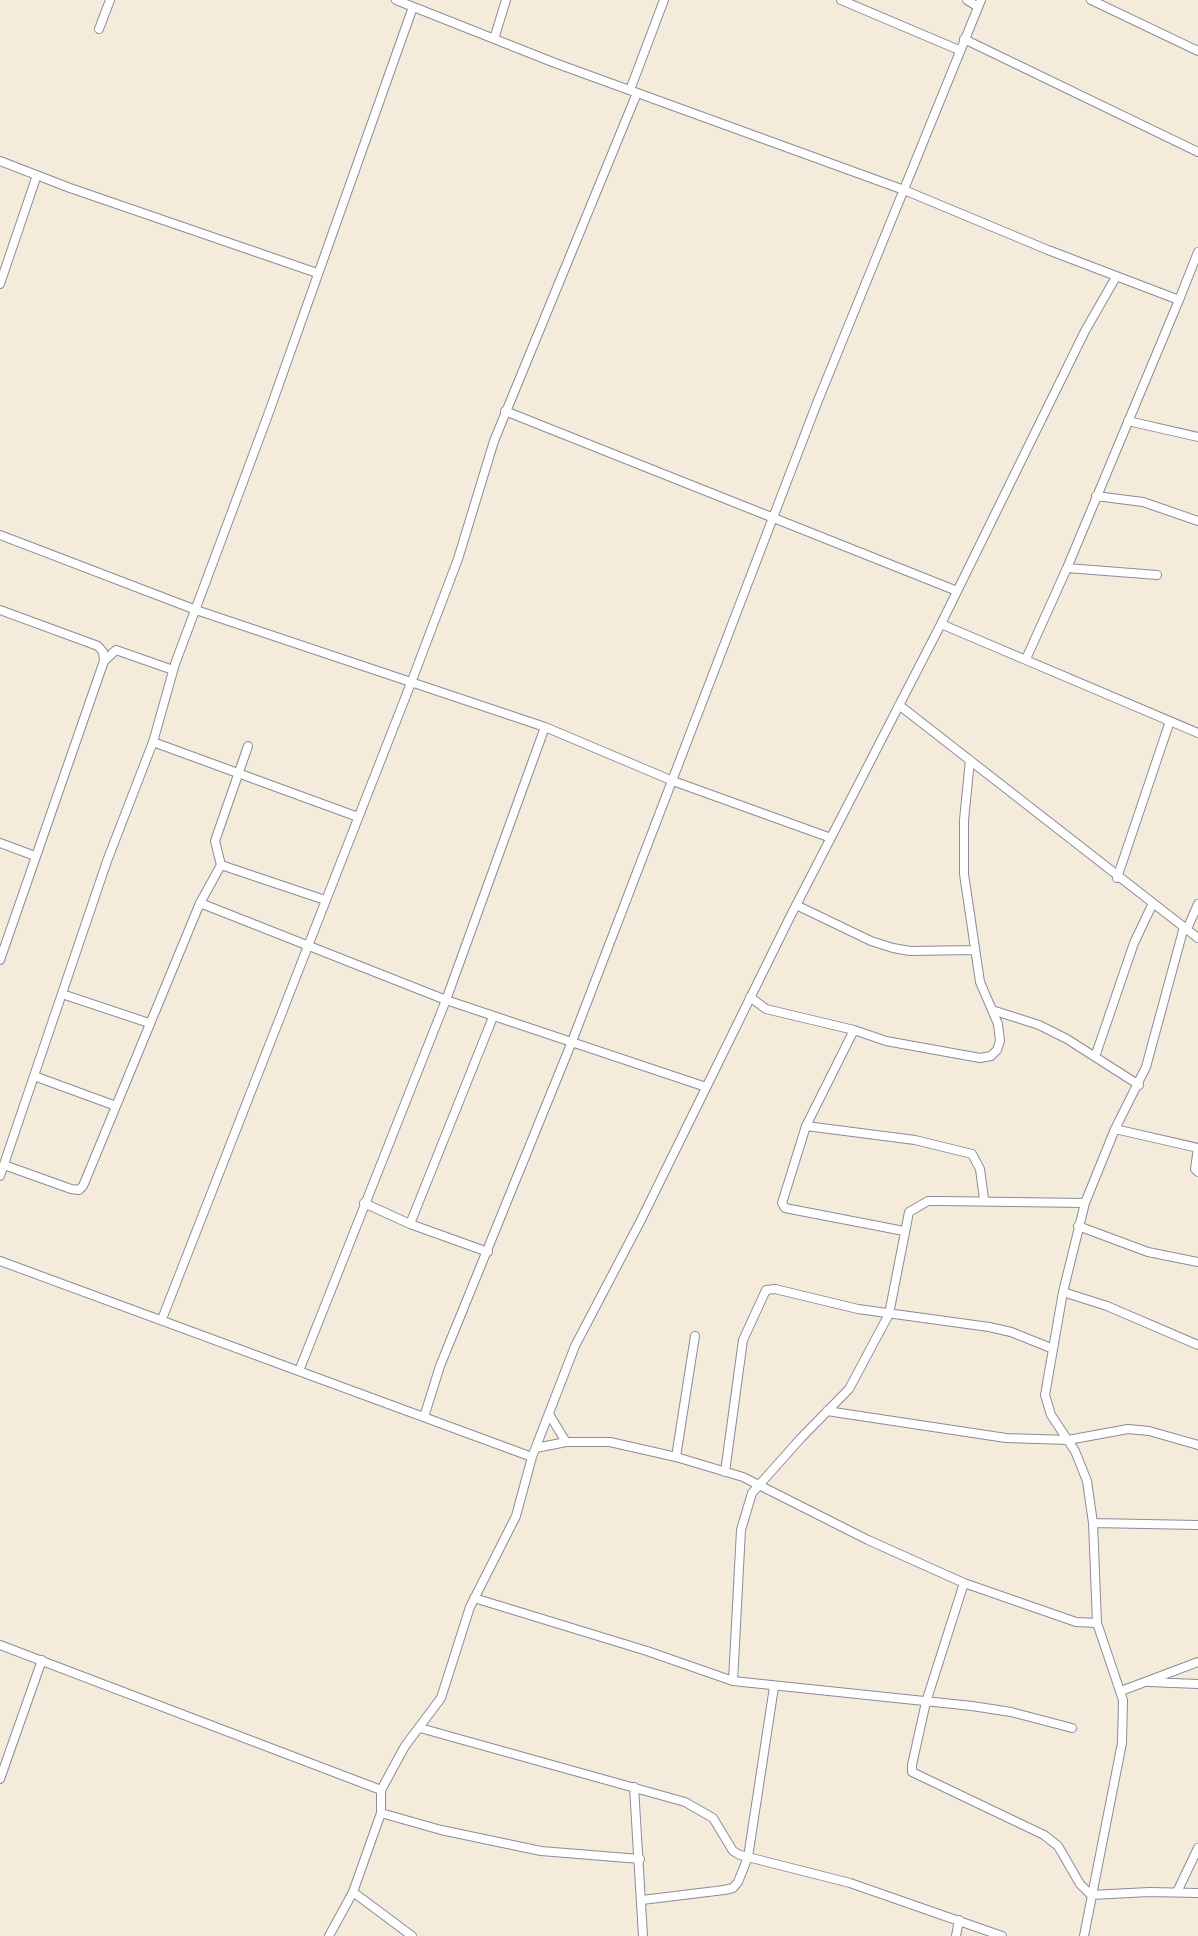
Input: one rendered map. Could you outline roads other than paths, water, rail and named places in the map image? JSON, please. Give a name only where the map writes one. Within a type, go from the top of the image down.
[{"type":"street","points":[[99,29],[110,0]]},
{"type":"street","points":[[494,39],[506,0]]},
{"type":"street","points":[[162,1319],[411,683],[458,559],[505,411],[633,91],[664,0]]},
{"type":"street","points":[[841,0],[959,50]]},
{"type":"street","points":[[423,1417],[440,1366],[571,1044],[772,519],[979,4],[967,0]]},
{"type":"street","points":[[1091,0],[1198,51]]},
{"type":"street","points":[[401,1],[494,39],[904,190],[1116,277],[1179,300]]},
{"type":"street","points":[[0,1176],[107,861],[153,741],[173,670],[275,395],[316,273],[412,7]]},
{"type":"street","points":[[964,39],[1198,152]]},
{"type":"street","points":[[0,161],[316,273]]},
{"type":"street","points":[[0,284],[37,175]]},
{"type":"street","points":[[1026,659],[1067,568],[1198,252]]},
{"type":"street","points":[[328,1936],[353,1892],[381,1813],[381,1790],[405,1746],[441,1698],[474,1598],[516,1516],[532,1457],[575,1346],[796,905],[941,624],[1085,331],[1116,277]]},
{"type":"street","points":[[505,411],[957,591]]},
{"type":"street","points":[[1128,421],[1198,437]]},
{"type":"street","points":[[1096,496],[1143,502],[1198,521]]},
{"type":"street","points":[[0,535],[196,610],[545,727],[673,781],[831,838]]},
{"type":"street","points":[[1067,568],[1157,575]]},
{"type":"street","points":[[0,610],[98,646],[103,652],[104,661],[1,956]]},
{"type":"street","points":[[941,624],[1198,733]]},
{"type":"street","points":[[104,661],[116,650],[173,670]]},
{"type":"street","points":[[899,705],[1067,835],[1118,878],[1198,938]]},
{"type":"street","points":[[1118,878],[1170,722]]},
{"type":"street","points":[[299,1371],[446,1000],[545,727]]},
{"type":"street","points":[[153,741],[358,817]]},
{"type":"street","points":[[4,1164],[78,1190],[83,1186],[200,903],[221,865],[216,841],[248,746]]},
{"type":"street","points":[[750,997],[766,1010],[854,1030],[886,1041],[980,1058],[991,1056],[1000,1041],[998,1024],[980,982],[973,950],[963,848],[970,760]]},
{"type":"street","points":[[0,843],[35,856]]},
{"type":"street","points":[[221,865],[325,900]]},
{"type":"street","points":[[200,903],[446,1000],[571,1044],[706,1087]]},
{"type":"street","points":[[1095,1057],[1134,943],[1153,903]]},
{"type":"street","points":[[1084,1936],[1123,1737],[1121,1691],[1097,1623],[1093,1523],[1087,1481],[1076,1451],[1051,1416],[1044,1395],[1051,1348],[1085,1203],[1115,1129],[1139,1085],[1152,1049],[1186,928],[1198,904]]},
{"type":"street","points":[[796,905],[871,941],[893,948],[910,951],[973,950]]},
{"type":"street","points":[[62,994],[149,1023]]},
{"type":"street","points":[[992,1010],[1039,1025],[1139,1085]]},
{"type":"street","points":[[410,1224],[493,1017]]},
{"type":"street","points":[[854,1030],[806,1126],[783,1197],[783,1206],[904,1231]]},
{"type":"street","points":[[34,1076],[116,1106]]},
{"type":"street","points":[[806,1126],[915,1140],[972,1154],[980,1169],[984,1199]]},
{"type":"street","points":[[1115,1129],[1198,1148],[1195,1169],[1198,1172]]},
{"type":"street","points":[[733,1682],[741,1530],[752,1493],[849,1389],[890,1314],[909,1212],[922,1204],[940,1200],[984,1199],[1085,1203]]},
{"type":"street","points":[[364,1203],[410,1224],[488,1252]]},
{"type":"street","points":[[1078,1226],[1148,1252],[1198,1262]]},
{"type":"street","points":[[0,1261],[532,1457]]},
{"type":"street","points":[[725,1472],[743,1340],[766,1290],[890,1314],[989,1327],[1011,1332],[1051,1348]]},
{"type":"street","points":[[1063,1292],[1107,1306],[1198,1345]]},
{"type":"street","points":[[676,1457],[695,1336]]},
{"type":"street","points":[[827,1411],[1006,1438],[1068,1440],[1128,1429],[1149,1431],[1198,1445]]},
{"type":"street","points":[[549,1414],[566,1442]]},
{"type":"street","points":[[536,1448],[566,1442],[610,1442],[676,1457],[725,1472],[760,1484],[858,1535],[964,1583],[1066,1619],[1097,1623]]},
{"type":"street","points":[[1093,1523],[1198,1525]]},
{"type":"street","points":[[964,1583],[927,1702],[912,1772],[1044,1835],[1058,1846],[1080,1884],[1091,1895],[1198,1893]]},
{"type":"street","points":[[474,1598],[647,1651],[733,1682],[1011,1712],[1072,1728]]},
{"type":"street","points":[[0,1645],[381,1790]]},
{"type":"street","points":[[0,1779],[4,1753],[42,1660]]},
{"type":"street","points":[[1121,1691],[1198,1662]]},
{"type":"street","points":[[1146,1681],[1198,1684]]},
{"type":"street","points":[[642,1900],[733,1888],[748,1857],[774,1688]]},
{"type":"street","points":[[420,1728],[685,1802],[706,1812],[733,1851],[748,1857],[806,1870],[1002,1936]]},
{"type":"street","points":[[634,1787],[643,1936]]},
{"type":"street","points":[[381,1813],[441,1830],[542,1851],[640,1858]]},
{"type":"street","points":[[1177,1892],[1198,1848]]},
{"type":"street","points":[[353,1892],[412,1936]]},
{"type":"street","points":[[956,1936],[959,1920]]}]
